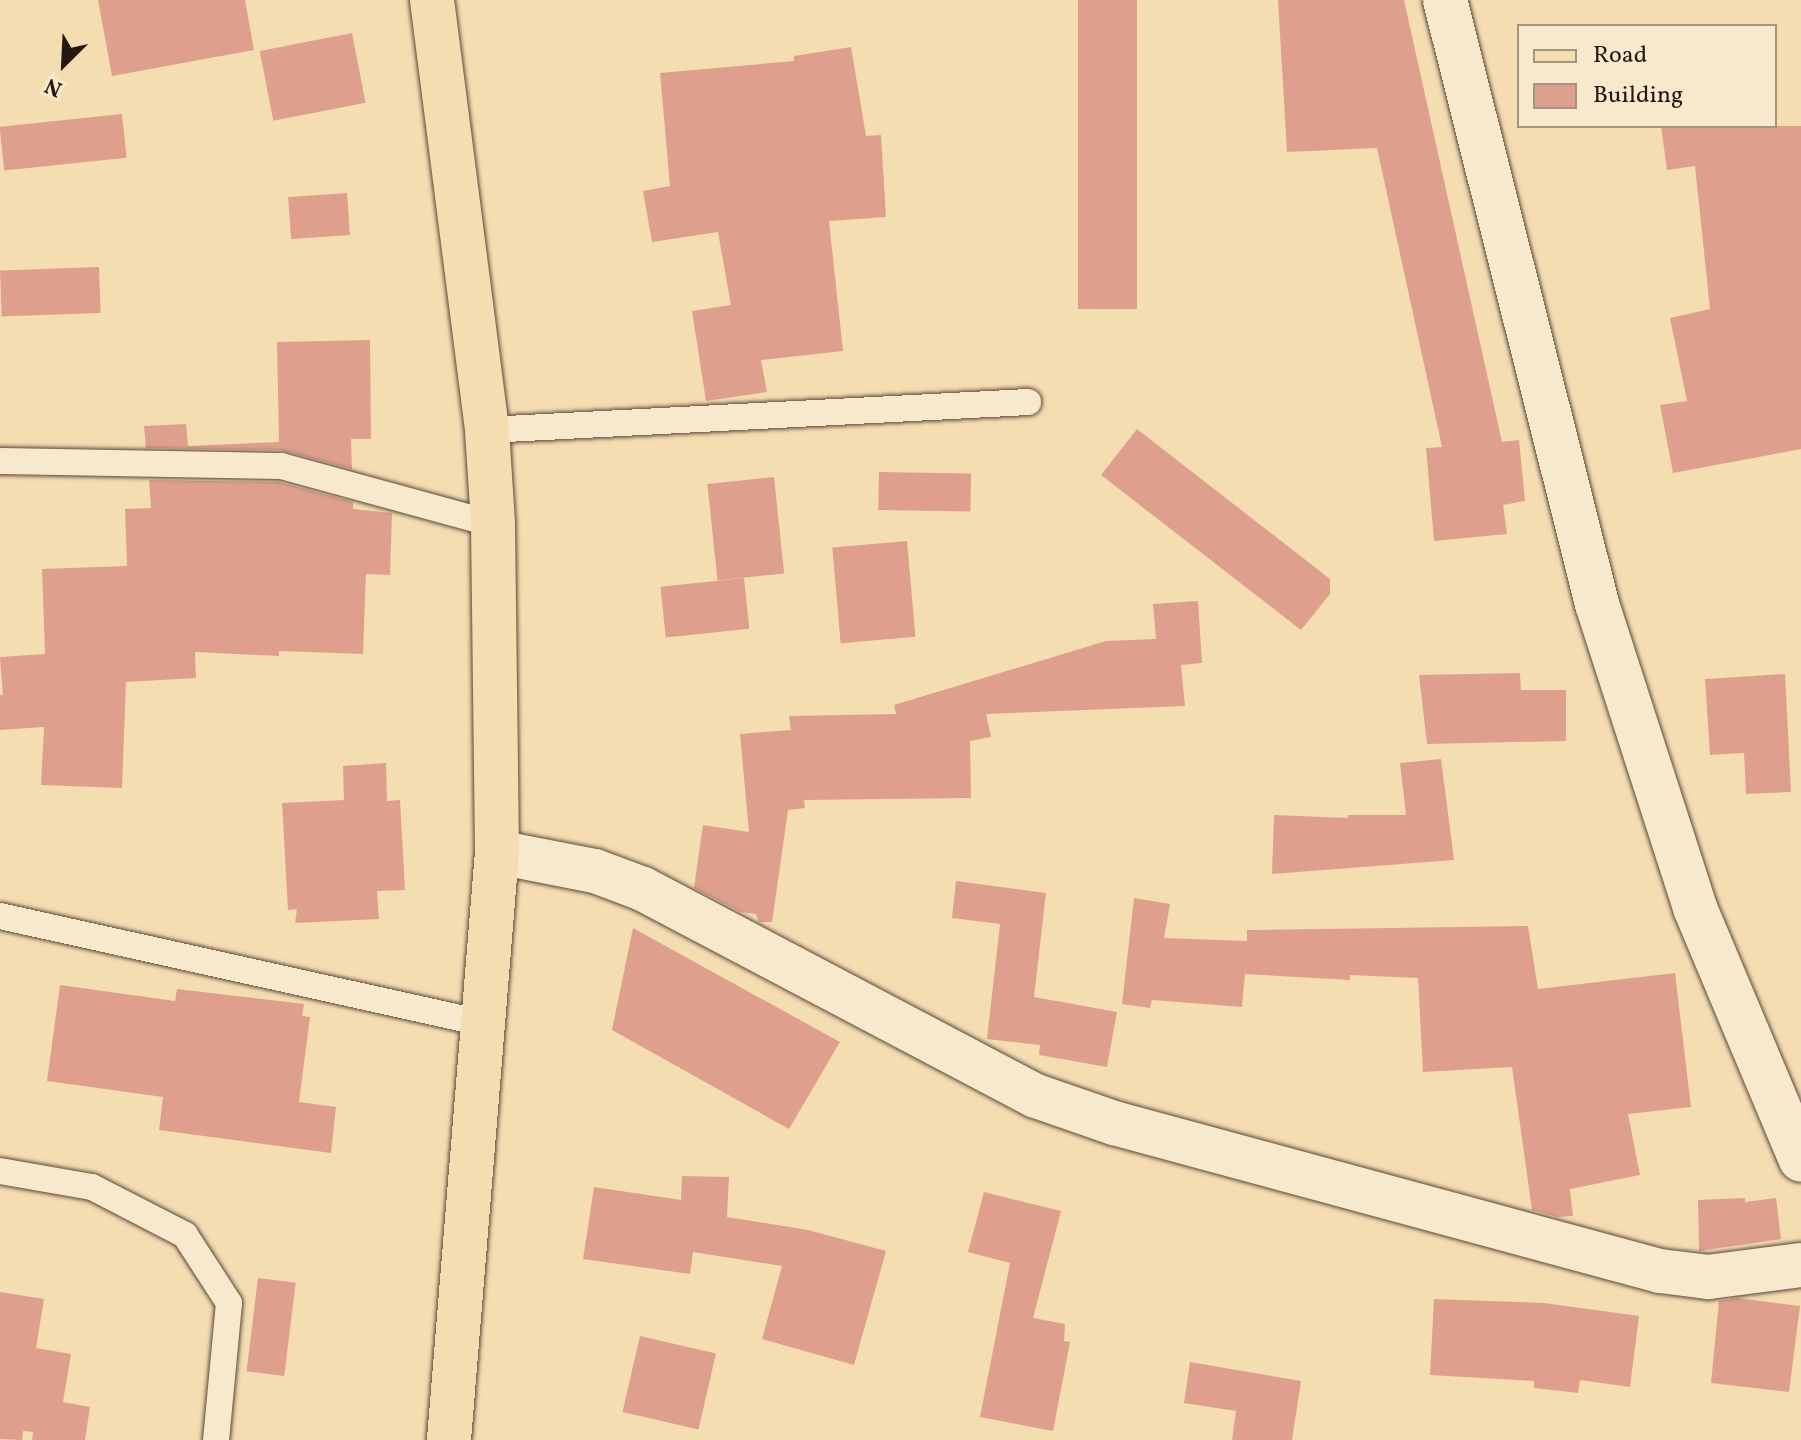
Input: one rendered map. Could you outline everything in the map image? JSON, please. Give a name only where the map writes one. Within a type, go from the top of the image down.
[{"type":"main road","points":[[432,0],[487,430],[493,524],[497,852],[449,1440]]},
{"type":"street","points":[[1445,0],[1597,604],[1695,908],[1801,1160]]},
{"type":"street","points":[[497,852],[595,871],[643,889],[1036,1096],[1114,1123],[1660,1271],[1708,1277],[1801,1265]]},
{"type":"lane","points":[[487,430],[1028,402]]},
{"type":"lane","points":[[0,461],[281,466],[493,524]]},
{"type":"lane","points":[[0,916],[483,1023]]},
{"type":"lane","points":[[0,1171],[92,1187],[185,1235],[229,1303],[216,1440]]},
{"type":"building","points":[[98,0],[245,0],[254,50],[112,76]]},
{"type":"building","points":[[1078,0],[1137,0],[1137,309],[1078,309]]},
{"type":"building","points":[[1278,0],[1404,0],[1502,442],[1519,440],[1525,501],[1503,505],[1507,534],[1434,541],[1426,448],[1442,447],[1377,148],[1287,152]]},
{"type":"building","points":[[352,33],[366,103],[273,121],[260,51]]},
{"type":"building","points":[[851,47],[866,136],[881,135],[886,217],[829,221],[843,351],[761,360],[767,392],[706,401],[692,311],[731,305],[718,232],[652,242],[643,191],[670,186],[660,73],[794,61],[794,56]]},
{"type":"building","points":[[122,114],[127,158],[4,171],[0,127]]},
{"type":"building","points":[[1801,126],[1801,449],[1673,473],[1660,405],[1687,401],[1670,318],[1710,309],[1695,166],[1667,170],[1661,128]]},
{"type":"building","points":[[347,193],[350,235],[291,239],[288,197]]},
{"type":"building","points":[[99,267],[101,313],[2,316],[0,270]]},
{"type":"building","points":[[370,340],[371,439],[351,439],[352,469],[281,450],[146,448],[144,426],[186,424],[188,446],[279,442],[277,342]]},
{"type":"building","points":[[1137,429],[1330,579],[1330,594],[1301,630],[1101,475]]},
{"type":"building","points":[[879,472],[971,474],[970,512],[878,510]]},
{"type":"building","points":[[774,477],[784,573],[718,580],[707,484]]},
{"type":"building","points":[[149,480],[279,482],[353,502],[353,509],[392,513],[390,575],[366,574],[363,654],[279,651],[279,656],[195,652],[196,678],[126,682],[122,788],[41,785],[44,727],[0,730],[0,695],[3,695],[0,657],[45,654],[42,569],[127,566],[125,509],[151,508]]},
{"type":"building","points":[[907,541],[915,637],[841,643],[832,548]]},
{"type":"building","points":[[744,578],[749,629],[666,638],[660,587]]},
{"type":"building","points":[[1198,601],[1202,663],[1181,665],[1185,706],[986,714],[991,737],[970,741],[971,798],[804,800],[805,808],[788,810],[772,922],[759,922],[756,914],[741,912],[694,888],[703,825],[749,832],[740,734],[791,730],[789,716],[896,714],[894,705],[1106,641],[1156,639],[1153,604]]},
{"type":"building","points":[[1520,673],[1521,690],[1566,690],[1566,741],[1427,744],[1419,675]]},
{"type":"building","points":[[1785,674],[1791,792],[1746,794],[1744,753],[1710,755],[1705,679]]},
{"type":"building","points":[[1441,759],[1454,860],[1272,874],[1274,815],[1348,818],[1348,815],[1406,815],[1400,763]]},
{"type":"building","points":[[386,763],[387,801],[400,800],[405,890],[377,891],[379,919],[295,923],[297,909],[288,910],[282,803],[344,800],[343,766]]},
{"type":"building","points":[[956,881],[1046,893],[1034,997],[1117,1012],[1107,1067],[1039,1055],[1040,1045],[987,1039],[1000,924],[952,918]]},
{"type":"building","points":[[1134,898],[1170,904],[1164,938],[1247,941],[1247,930],[1528,926],[1538,989],[1675,973],[1691,1107],[1628,1114],[1640,1175],[1570,1189],[1573,1216],[1557,1217],[1532,1210],[1512,1067],[1423,1072],[1418,978],[1350,975],[1350,980],[1245,974],[1246,962],[1242,1007],[1152,1000],[1150,1008],[1122,1004]]},
{"type":"building","points":[[633,928],[840,1042],[789,1129],[612,1030]]},
{"type":"building","points":[[60,985],[175,1001],[177,989],[304,1004],[302,1016],[310,1017],[299,1102],[336,1107],[331,1153],[159,1130],[163,1097],[47,1081]]},
{"type":"building","points":[[682,1176],[729,1177],[727,1217],[808,1230],[886,1251],[854,1365],[762,1339],[782,1266],[693,1252],[690,1274],[583,1259],[594,1187],[681,1200]]},
{"type":"building","points":[[984,1192],[1061,1211],[1033,1318],[1065,1324],[1064,1341],[1070,1342],[1053,1431],[980,1417],[1010,1263],[968,1252]]},
{"type":"building","points":[[1745,1198],[1745,1202],[1776,1198],[1781,1239],[1699,1251],[1698,1200]]},
{"type":"building","points":[[258,1278],[296,1283],[284,1376],[247,1371]]},
{"type":"building","points":[[0,1292],[44,1299],[36,1348],[71,1354],[63,1402],[90,1407],[85,1440],[32,1440],[33,1432],[23,1431],[22,1440],[0,1439]]},
{"type":"building","points":[[1738,1298],[1800,1306],[1789,1392],[1711,1383],[1719,1301]]},
{"type":"building","points":[[1434,1299],[1544,1303],[1639,1316],[1630,1387],[1580,1380],[1578,1393],[1534,1388],[1534,1381],[1430,1375]]},
{"type":"building","points":[[640,1336],[716,1354],[698,1430],[622,1412]]},
{"type":"building","points":[[1190,1362],[1301,1381],[1292,1440],[1232,1440],[1236,1411],[1184,1403]]}]
